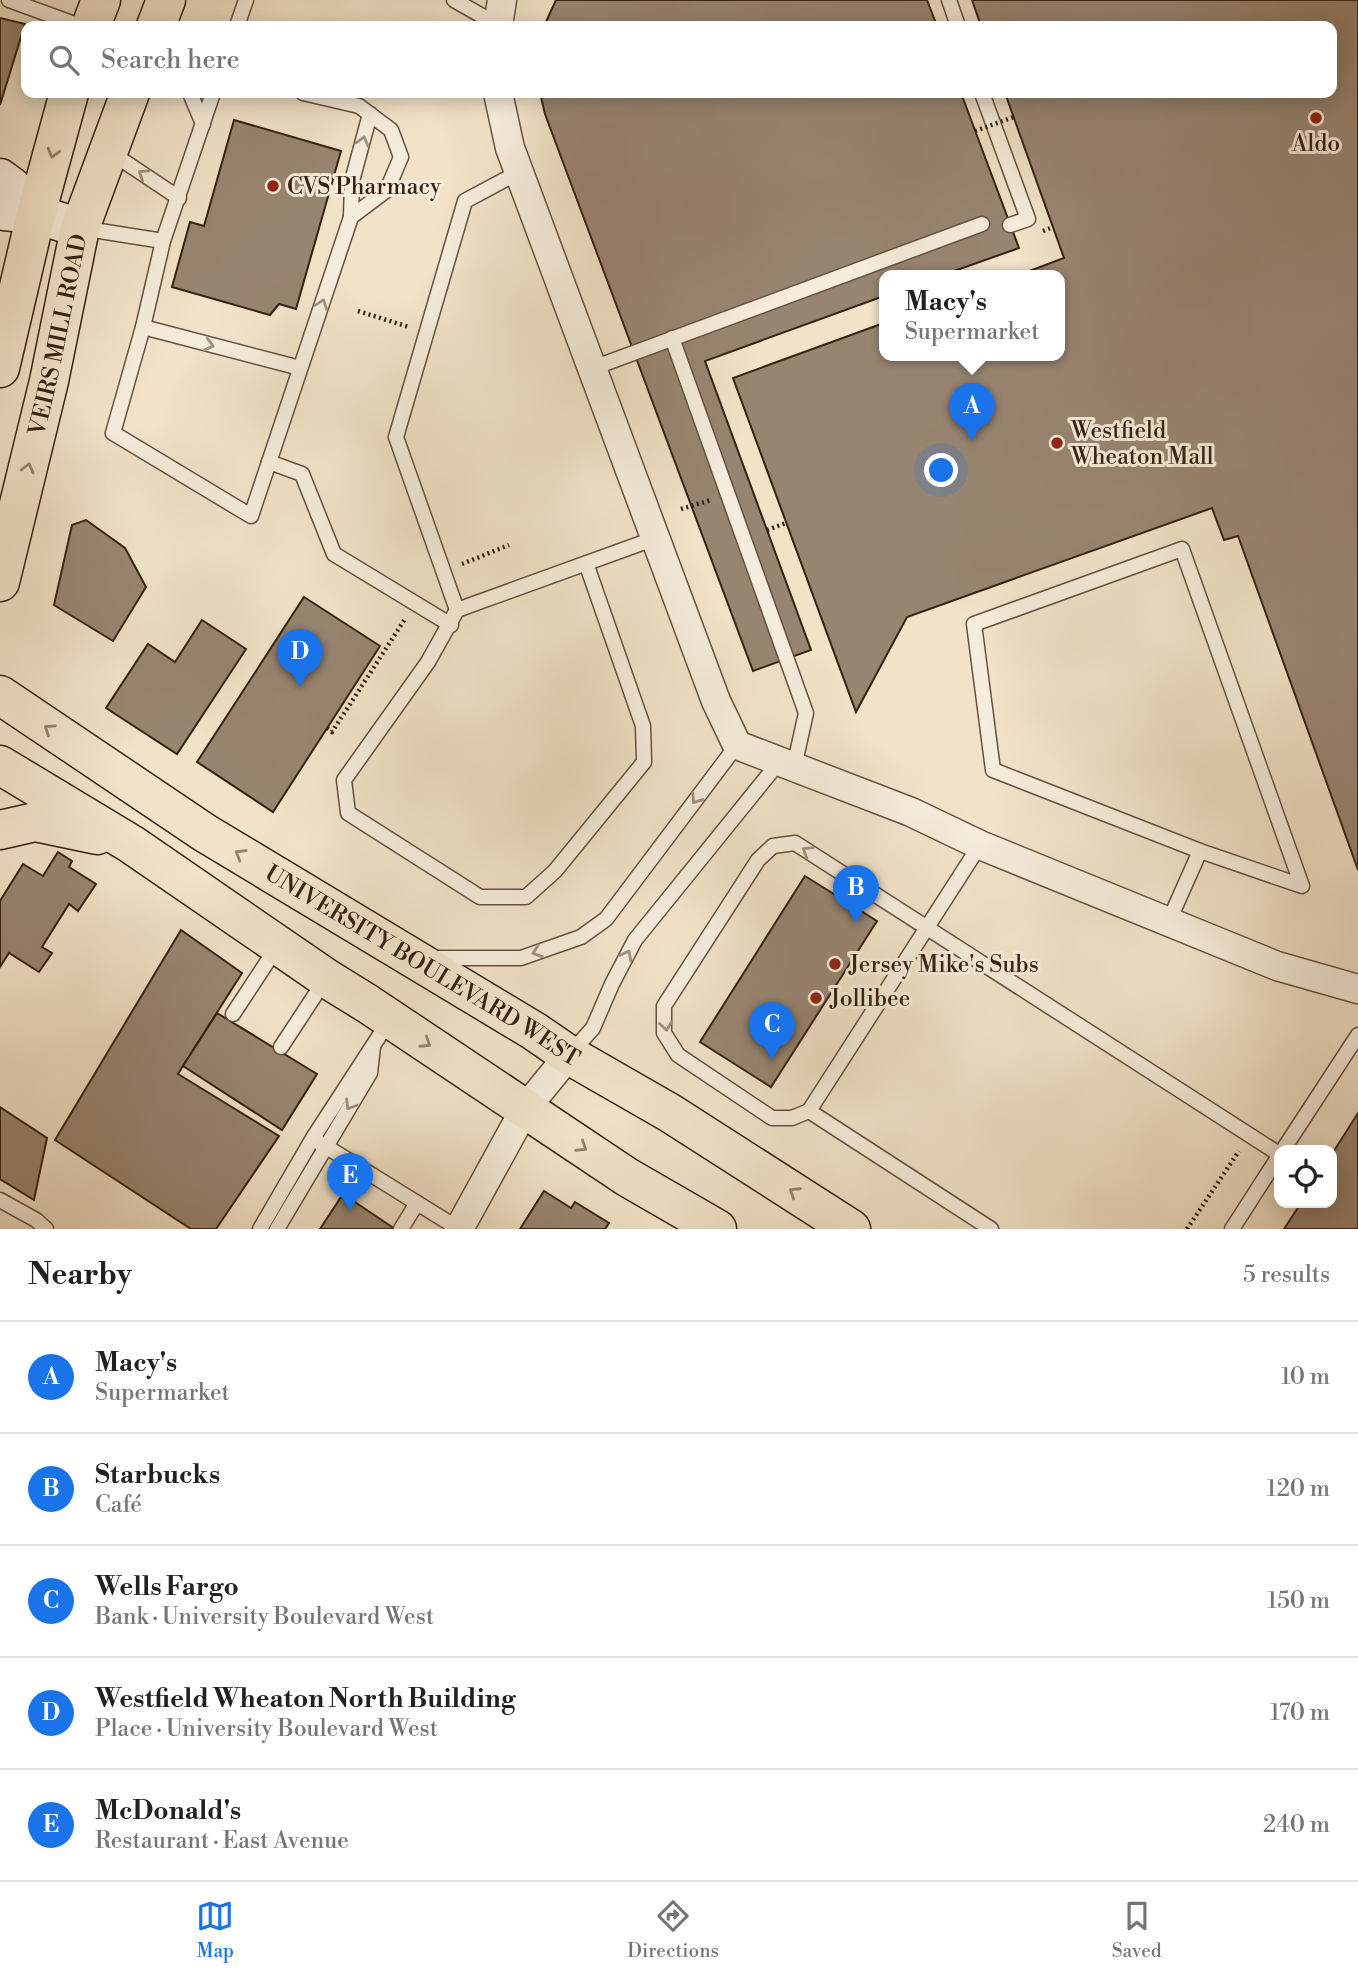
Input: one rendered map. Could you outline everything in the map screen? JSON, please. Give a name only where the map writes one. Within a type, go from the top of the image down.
[{"type":"main road","points":[[93,21],[101,0]]},
{"type":"main road","name":"VEIRS MILL ROAD","points":[[0,368],[18,211],[67,98]]},
{"type":"main road","name":"VEIRS MILL ROAD","points":[[0,582],[49,381],[80,228],[128,98]]},
{"type":"main road","name":"UNIVERSITY BOULEVARD WEST","points":[[0,695],[205,833],[534,1031],[569,1055],[670,1113],[851,1229]]},
{"type":"main road","points":[[0,765],[131,844],[326,978],[382,1031],[525,1109],[679,1214],[717,1229]]},
{"type":"main road","points":[[0,830],[35,822],[75,829],[131,844]]},
{"type":"street","points":[[499,98],[510,148],[716,701],[737,745],[911,812],[980,845],[1168,923],[1278,966],[1358,989]]},
{"type":"street","points":[[0,178],[11,186],[18,211],[80,228]]},
{"type":"street","points":[[459,1229],[525,1109],[569,1055]]},
{"type":"lane","points":[[9,0],[66,21]]},
{"type":"lane","points":[[239,21],[246,0]]},
{"type":"lane","points":[[454,0],[499,17]]},
{"type":"lane","points":[[949,0],[956,21]]},
{"type":"lane","points":[[192,98],[203,124]]},
{"type":"lane","points":[[211,98],[163,241],[143,327],[113,433],[251,516],[351,217],[352,181],[365,110]]},
{"type":"lane","points":[[321,98],[365,110],[391,130],[401,157],[387,190],[351,217]]},
{"type":"lane","points":[[984,98],[1028,219],[1010,225]]},
{"type":"lane","points":[[108,151],[179,198]]},
{"type":"lane","points":[[519,172],[465,201],[396,437],[457,610],[451,625],[400,705],[344,780],[348,813],[480,897],[526,897],[555,871],[644,762],[643,726],[586,564]]},
{"type":"lane","points":[[593,368],[982,224]]},
{"type":"lane","points":[[80,228],[163,241]]},
{"type":"lane","points":[[143,327],[300,368]]},
{"type":"lane","points":[[569,1055],[593,1028],[635,940],[786,765],[806,713],[672,338]]},
{"type":"lane","points":[[269,462],[302,474],[334,554],[451,625]]},
{"type":"lane","points":[[457,610],[656,538]]},
{"type":"lane","points":[[1182,550],[1302,886],[1200,850],[993,770],[974,624],[1182,550]]},
{"type":"lane","points":[[412,958],[521,958],[581,937],[606,919],[737,745]]},
{"type":"lane","points":[[980,845],[927,926],[809,1111],[792,1118],[772,1118],[678,1055],[664,1033],[664,1006],[758,860],[773,846],[795,843],[927,926],[1274,1155]]},
{"type":"lane","points":[[1168,923],[1200,850]]},
{"type":"lane","points":[[233,1014],[278,945]]},
{"type":"lane","points":[[281,1048],[326,978]]},
{"type":"lane","points":[[277,1229],[319,1142],[382,1031]]},
{"type":"lane","points":[[1286,1145],[1358,1036]]},
{"type":"lane","points":[[809,1111],[991,1229]]},
{"type":"lane","points":[[319,1142],[459,1229]]},
{"type":"lane","points":[[260,1229],[319,1142]]},
{"type":"lane","points":[[1232,1229],[1274,1164]]},
{"type":"lane","points":[[0,1200],[36,1220],[46,1229]]},
{"type":"lane","points":[[401,1229],[417,1203]]},
{"type":"path","points":[[975,131],[1014,117]]},
{"type":"path","points":[[358,311],[400,324]]},
{"type":"path","points":[[681,509],[712,500]]},
{"type":"path","points":[[767,530],[786,523]]},
{"type":"path","points":[[327,728],[332,732],[405,618]]},
{"type":"path","points":[[1187,1229],[1242,1147],[1274,1157]]},
{"type":"building","points":[[556,0],[927,0],[935,21],[546,21]]},
{"type":"building","name":"Westfield Wheaton Mall","points":[[972,0],[1358,0],[1358,870],[1238,536],[1224,540],[1212,508],[907,617],[856,712],[733,378],[879,325],[879,361],[1065,361],[1065,270],[1032,270],[1064,258],[1007,98],[1337,98],[1337,21],[979,21]]},
{"type":"building","points":[[0,18],[21,23],[21,37],[0,105]]},
{"type":"building","points":[[541,98],[963,98],[1019,248],[957,270],[879,270],[879,298],[705,361],[811,650],[753,671]]},
{"type":"building","name":"CVS Pharmacy","points":[[234,120],[341,151],[296,309],[279,304],[270,315],[172,287],[190,222],[204,226]]},
{"type":"building","points":[[86,520],[125,548],[146,587],[113,641],[54,605],[72,525]]},
{"type":"building","points":[[304,597],[380,646],[273,812],[197,762]]},
{"type":"building","points":[[202,620],[246,649],[177,754],[106,708],[148,644],[175,662]]},
{"type":"building","points":[[58,852],[72,861],[69,867],[96,884],[78,911],[69,904],[42,947],[52,953],[39,972],[9,953],[0,967],[0,901],[23,864],[43,876]]},
{"type":"building","points":[[805,876],[877,921],[771,1087],[700,1042]]},
{"type":"building","points":[[181,930],[242,973],[178,1074],[279,1136],[216,1229],[191,1229],[55,1140]]},
{"type":"building","points":[[217,1013],[317,1074],[282,1130],[183,1066]]},
{"type":"building","points":[[0,1107],[47,1138],[34,1200],[0,1179]]},
{"type":"building","points":[[1358,1113],[1358,1229],[1284,1229],[1298,1208],[1337,1208],[1337,1146]]},
{"type":"building","points":[[544,1191],[571,1208],[575,1202],[609,1223],[605,1229],[520,1229]]},
{"type":"building","points":[[343,1194],[395,1229],[320,1229]]},
{"type":"place","name":"Aldo","points":[[1316,118]]},
{"type":"place","name":"CVS Pharmacy","points":[[273,186]]},
{"type":"place","name":"Macy's","points":[[972,441]]},
{"type":"place","name":"Westfield Wheaton Mall","points":[[1057,443]]},
{"type":"place","name":"Westfield Wheaton North Building","points":[[300,687]]},
{"type":"place","name":"Starbucks","points":[[856,923]]},
{"type":"place","name":"Jersey Mike's Subs","points":[[835,964]]},
{"type":"place","name":"Jollibee","points":[[816,998]]},
{"type":"place","name":"Wells Fargo","points":[[772,1060]]},
{"type":"place","name":"McDonald's","points":[[350,1211]]}]
